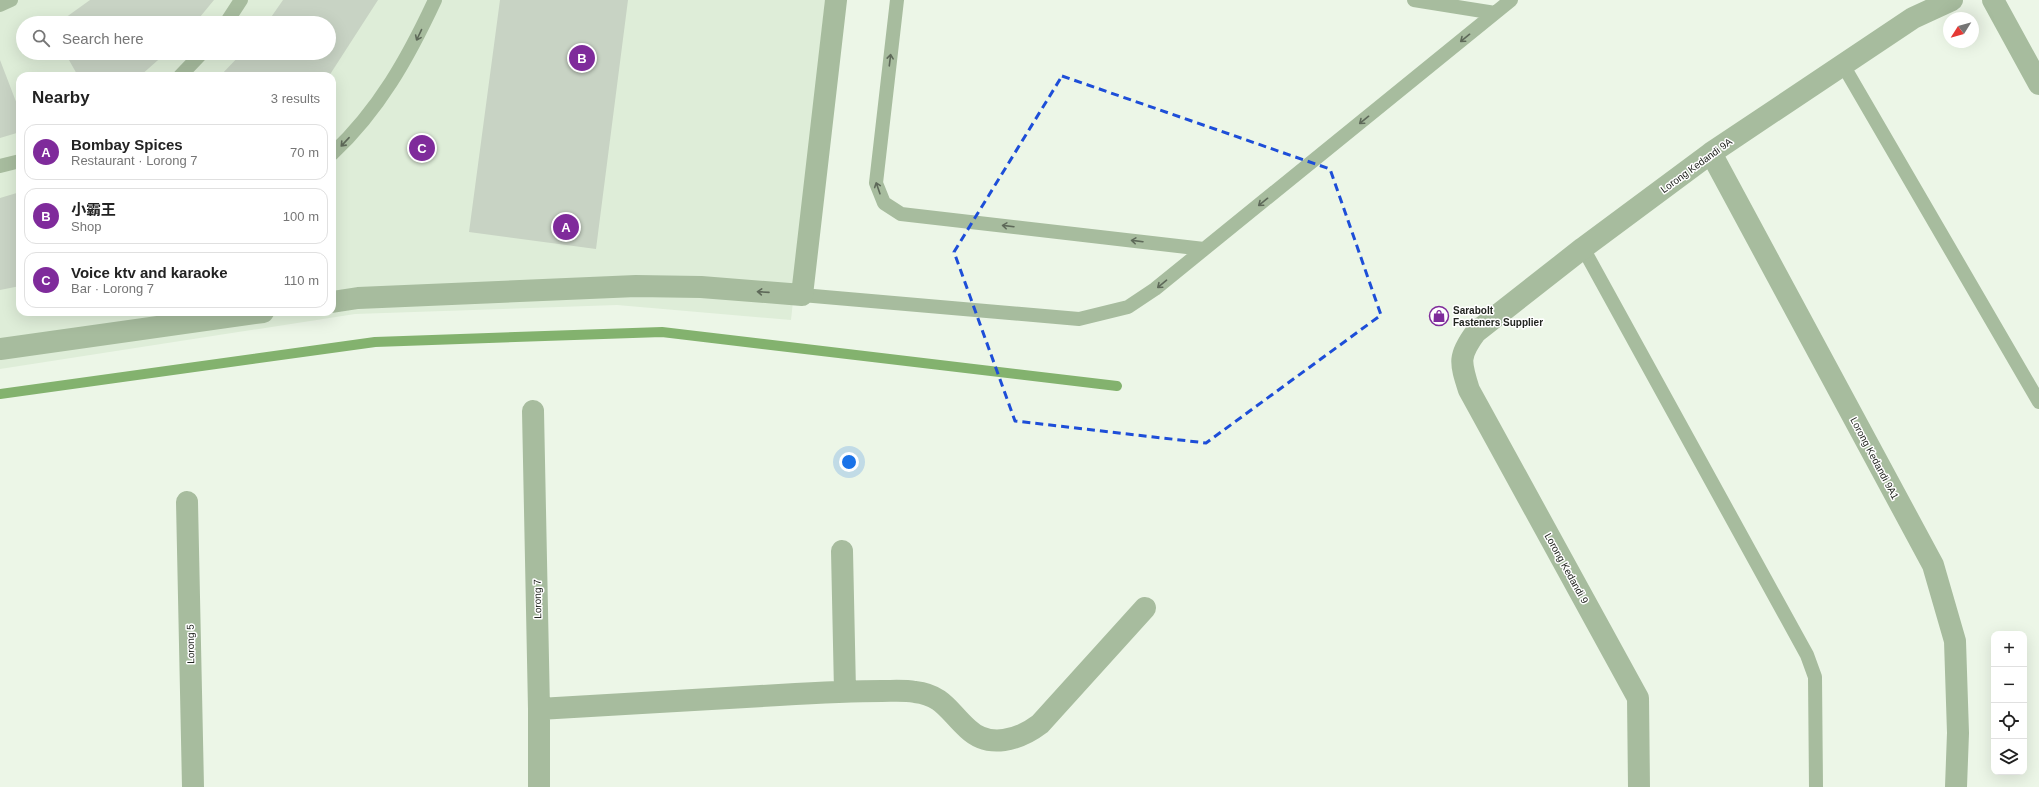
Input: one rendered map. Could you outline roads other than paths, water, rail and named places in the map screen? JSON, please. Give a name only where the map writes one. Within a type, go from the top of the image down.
[{"type":"street","points":[[336,301],[358,298],[636,286],[701,287],[802,295],[836,0]]},
{"type":"street","name":"Lorong Kedandi 9A","points":[[1461,357],[1466,344],[1476,332],[1584,248],[1711,153],[1913,18],[1952,0]]},
{"type":"street","points":[[1993,0],[2039,84]]},
{"type":"street","name":"Lorong Kedandi 9A1","points":[[1711,153],[1933,565],[1955,641],[1958,733],[1956,787]]},
{"type":"street","points":[[0,349],[235,316]]},
{"type":"street","name":"Lorong Kedandi 9","points":[[1461,357],[1463,373],[1469,390],[1638,698],[1638,787]]},
{"type":"street","name":"Lorong 7","points":[[533,411],[539,709],[539,787]]},
{"type":"street","name":"Lorong 5","points":[[187,502],[193,787]]},
{"type":"street","points":[[842,551],[845,691]]},
{"type":"street","points":[[539,709],[845,691],[915,692],[931,696],[946,704],[968,730],[980,737],[998,740],[1015,739],[1030,732],[1040,724],[1145,608]]},
{"type":"lane","points":[[0,5],[11,0]]},
{"type":"lane","points":[[231,16],[241,0]]},
{"type":"lane","points":[[336,150],[378,103],[413,48],[435,0]]},
{"type":"lane","points":[[897,0],[876,183],[884,203],[902,214],[1204,249]]},
{"type":"lane","points":[[1414,0],[1495,13]]},
{"type":"lane","points":[[802,295],[1079,318],[1128,307],[1155,289],[1511,0]]},
{"type":"lane","points":[[184,72],[195,60]]},
{"type":"lane","points":[[1843,65],[2039,402]]},
{"type":"lane","points":[[0,166],[16,162]]},
{"type":"lane","points":[[1584,248],[1807,655],[1815,677],[1816,787]]},
{"type":"waterway","points":[[0,394],[375,342],[662,332],[1117,386]]},
{"type":"place","name":"小霸王","points":[[582,58]]},
{"type":"place","name":"Voice ktv and karaoke","points":[[422,148]]},
{"type":"place","name":"Bombay Spices","points":[[566,227]]},
{"type":"place","name":"Sarabolt Fasteners Supplier","points":[[1439,316]]}]
